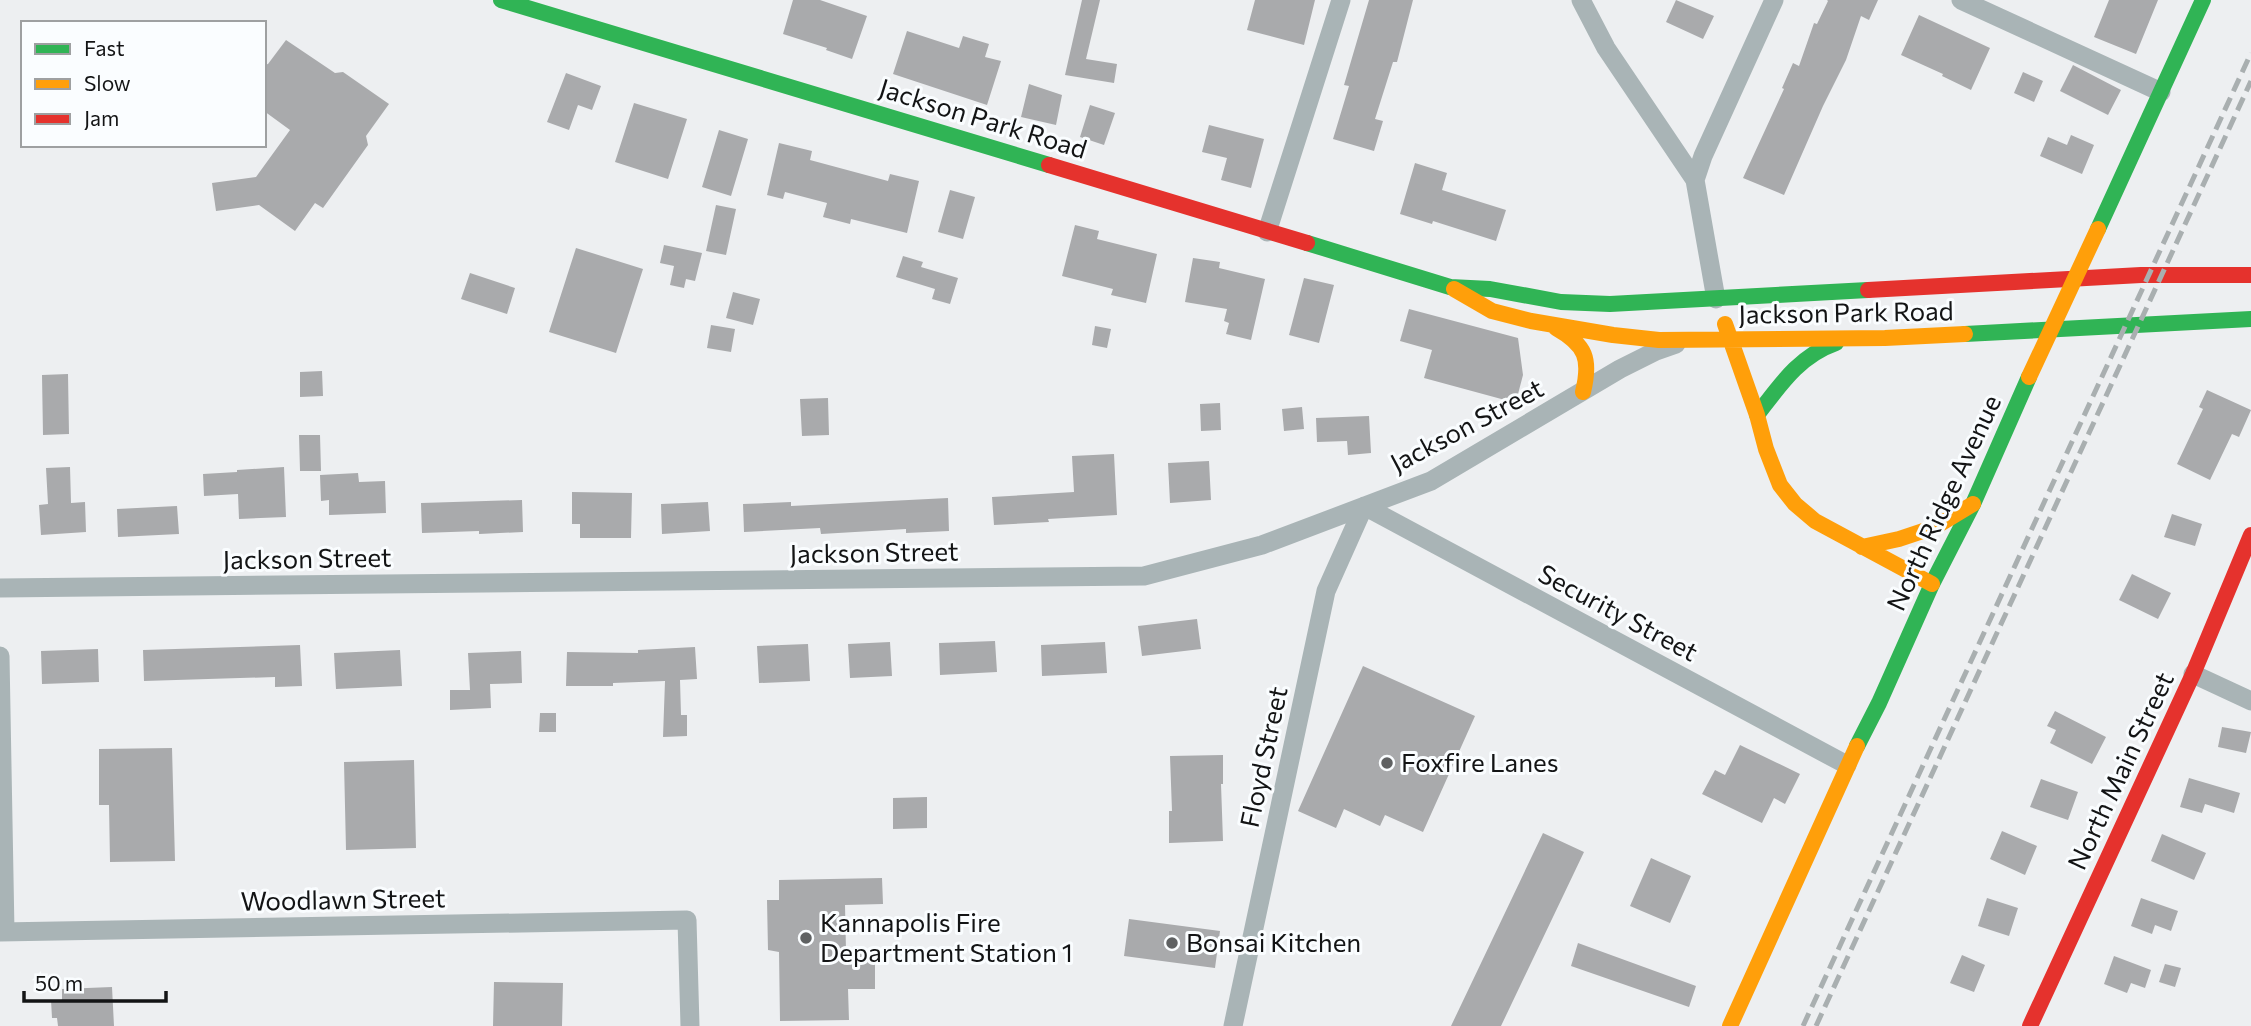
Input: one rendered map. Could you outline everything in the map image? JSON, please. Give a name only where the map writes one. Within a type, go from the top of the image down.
[{"type":"main road","name":"Jackson Park Road","points":[[502,0],[1450,287],[1492,311],[1550,325],[1638,338],[1855,339],[2251,318]]},
{"type":"main road","name":"North Ridge Avenue","points":[[1730,1026],[1847,765],[1879,704],[1932,584],[1973,504],[2203,0]]},
{"type":"main road","name":"Jackson Park Road","points":[[1450,287],[1490,289],[1577,303],[1628,303],[2141,275],[2251,275]]},
{"type":"main road","points":[[1716,299],[1780,485],[1795,504],[1815,522],[1932,584]]},
{"type":"main road","points":[[1550,325],[1573,336],[1584,352],[1588,365],[1583,391]]},
{"type":"main road","points":[[1757,415],[1790,372],[1816,350],[1855,339]]},
{"type":"main road","points":[[1862,547],[1899,540],[1935,527],[1973,504]]},
{"type":"main road","name":"North Main Street","points":[[2030,1026],[2193,674],[2251,535]]},
{"type":"street","points":[[1267,232],[1341,0]]},
{"type":"street","points":[[1581,0],[1606,48],[1695,180],[1716,299]]},
{"type":"street","points":[[1695,180],[1703,156],[1774,0]]},
{"type":"street","points":[[1961,0],[2161,92]]},
{"type":"street","name":"Jackson Street","points":[[0,588],[1144,576],[1262,545],[1431,481],[1656,351],[1697,340]]},
{"type":"street","name":"Security Street","points":[[1364,506],[1847,765]]},
{"type":"street","name":"Floyd Street","points":[[1233,1026],[1326,591],[1364,506]]},
{"type":"street","points":[[0,656],[3,932]]},
{"type":"street","points":[[2193,674],[2251,701]]},
{"type":"street","name":"Woodlawn Street","points":[[3,932],[687,920],[690,1026]]},
{"type":"building","points":[[793,0],[820,0],[867,16],[852,59],[783,34]]},
{"type":"building","points":[[1082,0],[1100,0],[1086,59],[1117,64],[1114,83],[1065,75]]},
{"type":"building","points":[[1255,0],[1315,0],[1304,45],[1247,30]]},
{"type":"building","points":[[1369,0],[1413,0],[1397,62],[1393,62],[1375,119],[1383,121],[1374,151],[1333,139],[1349,86],[1344,85]]},
{"type":"building","points":[[1676,0],[1714,16],[1703,39],[1666,22]]},
{"type":"building","points":[[1827,0],[1878,0],[1869,20],[1861,16],[1846,60],[1784,195],[1743,178],[1784,89],[1782,88],[1793,63],[1799,66],[1814,23],[1817,24]]},
{"type":"building","points":[[2109,0],[2158,0],[2136,54],[2094,37]]},
{"type":"building","points":[[1919,15],[1990,48],[1971,90],[1901,55]]},
{"type":"building","points":[[907,31],[959,48],[963,36],[989,44],[985,57],[1001,61],[987,105],[893,74]]},
{"type":"building","points":[[286,40],[335,73],[343,72],[389,104],[366,136],[368,145],[323,208],[315,203],[295,231],[259,205],[216,211],[212,183],[256,177],[290,130],[266,112],[268,64]]},
{"type":"building","points":[[2073,65],[2121,90],[2108,115],[2060,91]]},
{"type":"building","points":[[2023,72],[2043,81],[2034,102],[2014,93]]},
{"type":"building","points":[[566,73],[601,86],[592,110],[578,105],[569,130],[547,122]]},
{"type":"building","points":[[1029,84],[1062,95],[1056,125],[1021,117]]},
{"type":"building","points":[[634,103],[687,119],[668,179],[615,162]]},
{"type":"building","points":[[1090,105],[1115,113],[1104,145],[1080,137]]},
{"type":"building","points":[[1209,125],[1264,139],[1251,188],[1221,180],[1227,158],[1202,152]]},
{"type":"building","points":[[719,130],[748,139],[731,196],[702,187]]},
{"type":"building","points":[[2071,135],[2094,145],[2082,174],[2040,156],[2048,137],[2067,145]]},
{"type":"building","points":[[779,143],[812,151],[810,160],[888,181],[890,174],[919,181],[907,233],[851,219],[850,224],[823,217],[827,203],[785,192],[783,199],[767,195]]},
{"type":"building","points":[[1415,163],[1447,173],[1442,190],[1506,210],[1496,241],[1433,221],[1432,224],[1400,214]]},
{"type":"building","points":[[950,190],[975,197],[963,239],[938,232]]},
{"type":"building","points":[[716,205],[736,209],[726,255],[706,251]]},
{"type":"building","points":[[1075,225],[1099,231],[1097,239],[1157,254],[1146,303],[1111,295],[1113,289],[1062,276]]},
{"type":"building","points":[[664,245],[702,253],[695,281],[686,279],[684,288],[670,285],[674,266],[660,263]]},
{"type":"building","points":[[576,248],[643,269],[616,353],[549,332]]},
{"type":"building","points":[[903,256],[923,262],[921,267],[958,278],[950,304],[932,299],[935,289],[896,277]]},
{"type":"building","points":[[1193,258],[1220,262],[1219,268],[1265,279],[1251,340],[1226,334],[1229,323],[1224,321],[1227,309],[1185,302]]},
{"type":"building","points":[[470,273],[515,288],[507,314],[461,299]]},
{"type":"building","points":[[1304,278],[1334,285],[1319,343],[1289,335]]},
{"type":"building","points":[[733,292],[760,299],[753,325],[726,318]]},
{"type":"building","points":[[1409,309],[1518,338],[1523,375],[1518,394],[1505,400],[1424,378],[1432,350],[1400,341]]},
{"type":"building","points":[[711,325],[735,329],[731,352],[707,348]]},
{"type":"building","points":[[1095,326],[1111,329],[1107,348],[1092,345]]},
{"type":"building","points":[[322,371],[323,396],[300,397],[300,372]]},
{"type":"building","points":[[68,374],[69,434],[43,435],[42,375]]},
{"type":"building","points":[[2207,390],[2251,410],[2239,437],[2232,434],[2210,480],[2177,464],[2203,409],[2199,407]]},
{"type":"building","points":[[828,398],[829,435],[802,436],[800,399]]},
{"type":"building","points":[[1220,403],[1221,430],[1201,431],[1200,404]]},
{"type":"building","points":[[1302,407],[1304,429],[1284,431],[1282,409]]},
{"type":"building","points":[[1369,416],[1371,453],[1348,455],[1347,441],[1317,442],[1316,418]]},
{"type":"building","points":[[299,435],[320,435],[321,471],[300,471]]},
{"type":"building","points":[[1114,454],[1117,515],[994,525],[992,497],[1074,492],[1072,456]]},
{"type":"building","points":[[1209,461],[1211,500],[1170,503],[1168,463]]},
{"type":"building","points":[[70,467],[71,503],[85,502],[86,532],[41,535],[39,505],[48,504],[46,468]]},
{"type":"building","points":[[284,467],[286,517],[239,519],[238,494],[204,496],[203,474]]},
{"type":"building","points":[[358,473],[359,482],[385,481],[386,513],[329,515],[329,500],[321,501],[320,475]]},
{"type":"building","points":[[572,492],[632,493],[631,538],[580,538],[580,524],[572,524]]},
{"type":"building","points":[[948,498],[949,531],[906,533],[906,529],[821,534],[820,528],[744,532],[743,504],[791,502],[791,506]]},
{"type":"building","points":[[522,500],[523,532],[422,533],[421,503]]},
{"type":"building","points":[[708,502],[710,531],[662,534],[661,504]]},
{"type":"building","points":[[177,506],[179,534],[118,537],[117,509]]},
{"type":"building","points":[[2172,514],[2202,524],[2195,546],[2164,537]]},
{"type":"building","points":[[2132,574],[2171,593],[2158,619],[2119,600]]},
{"type":"building","points":[[1197,619],[1201,649],[1142,656],[1138,626]]},
{"type":"building","points":[[995,641],[997,672],[940,675],[939,643]]},
{"type":"building","points":[[890,642],[892,676],[850,678],[848,644]]},
{"type":"building","points":[[1105,642],[1107,673],[1042,676],[1041,645]]},
{"type":"building","points":[[808,644],[810,681],[759,683],[757,646]]},
{"type":"building","points":[[300,645],[302,686],[275,687],[275,677],[144,681],[143,650]]},
{"type":"building","points":[[695,647],[697,679],[680,680],[681,715],[687,715],[687,736],[663,737],[665,681],[613,683],[613,686],[566,686],[567,652],[638,653],[638,650]]},
{"type":"building","points":[[98,649],[99,682],[42,684],[41,651]]},
{"type":"building","points":[[400,650],[402,686],[336,689],[334,653]]},
{"type":"building","points":[[521,651],[522,683],[490,684],[491,708],[450,710],[450,690],[470,690],[468,653]]},
{"type":"building","name":"Foxfire Lanes","points":[[1363,666],[1475,716],[1423,832],[1385,815],[1380,826],[1344,809],[1336,828],[1298,811]]},
{"type":"building","points":[[2055,711],[2106,737],[2092,764],[2050,743],[2056,730],[2047,726]]},
{"type":"building","points":[[540,713],[556,713],[556,732],[539,732]]},
{"type":"building","points":[[2222,727],[2251,732],[2246,753],[2218,747]]},
{"type":"building","points":[[1740,745],[1800,774],[1785,804],[1774,798],[1762,823],[1702,794],[1715,770],[1725,775]]},
{"type":"building","points":[[172,748],[175,861],[110,862],[109,805],[99,805],[99,749]]},
{"type":"building","points":[[1223,755],[1223,841],[1169,843],[1169,811],[1172,811],[1170,756]]},
{"type":"building","points":[[414,760],[416,848],[346,850],[344,762]]},
{"type":"building","points":[[2189,778],[2240,793],[2234,813],[2205,804],[2202,813],[2180,807]]},
{"type":"building","points":[[2041,779],[2078,792],[2068,820],[2030,807]]},
{"type":"building","points":[[927,797],[927,828],[893,829],[893,798]]},
{"type":"building","points":[[2002,831],[2037,846],[2025,875],[1990,859]]},
{"type":"building","points":[[1543,833],[1584,852],[1501,1026],[1451,1026]]},
{"type":"building","points":[[2162,834],[2206,853],[2194,880],[2151,861]]},
{"type":"building","points":[[1651,858],[1691,876],[1670,923],[1630,906]]},
{"type":"building","name":"Kannapolis Fire Department Station 1","points":[[882,878],[883,904],[845,905],[846,951],[875,951],[875,989],[848,989],[849,1020],[780,1021],[779,952],[768,950],[767,900],[779,900],[779,880]]},
{"type":"building","points":[[1987,898],[2018,908],[2009,936],[1978,926]]},
{"type":"building","points":[[2141,898],[2178,911],[2171,931],[2155,925],[2152,934],[2131,926]]},
{"type":"building","name":"Bonsai Kitchen","points":[[1129,919],[1220,931],[1215,968],[1124,956]]},
{"type":"building","points":[[1578,943],[1696,986],[1689,1007],[1571,966]]},
{"type":"building","points":[[1962,955],[1985,965],[1974,992],[1950,983]]},
{"type":"building","points":[[2114,956],[2151,970],[2145,988],[2131,983],[2127,993],[2104,984]]},
{"type":"building","points":[[2165,964],[2181,968],[2175,987],[2159,982]]},
{"type":"building","points":[[494,982],[563,983],[562,1026],[493,1026]]},
{"type":"building","points":[[112,987],[114,1026],[58,1026],[57,1018],[52,1018],[51,1000],[62,1000],[62,989]]},
{"type":"railway","points":[[1803,1026],[2251,53]]},
{"type":"railway","points":[[1816,1026],[2251,81]]},
{"type":"traffic: fast","points":[[501,0],[1049,165]]},
{"type":"traffic: fast","points":[[2098,229],[2203,0]]},
{"type":"traffic: fast","points":[[1307,243],[1450,287],[1490,289],[1561,302],[1610,304],[1868,290]]},
{"type":"traffic: fast","points":[[1965,334],[2251,319]]},
{"type":"traffic: fast","points":[[1757,415],[1782,382],[1801,364],[1836,343]]},
{"type":"traffic: fast","points":[[1857,746],[1932,584],[1973,504],[2029,377]]},
{"type":"traffic: slow","points":[[2029,377],[2098,229]]},
{"type":"traffic: slow","points":[[1454,289],[1492,311],[1531,321],[1659,340],[1885,338],[1965,334]]},
{"type":"traffic: slow","points":[[1725,324],[1766,449],[1780,485],[1795,504],[1815,521],[1932,584]]},
{"type":"traffic: slow","points":[[1556,328],[1574,341],[1584,354],[1586,370],[1583,392]]},
{"type":"traffic: slow","points":[[1862,547],[1935,527],[1973,504]]},
{"type":"traffic: slow","points":[[1730,1026],[1857,746]]},
{"type":"traffic: jam","points":[[1049,165],[1307,243]]},
{"type":"traffic: jam","points":[[1868,290],[2141,275],[2251,275]]},
{"type":"traffic: jam","points":[[2030,1026],[2193,674],[2251,535]]},
{"type":"place","name":"Foxfire Lanes","points":[[1387,763]]},
{"type":"place","name":"Kannapolis Fire Department Station 1","points":[[806,938]]},
{"type":"place","name":"Bonsai Kitchen","points":[[1172,943]]}]
